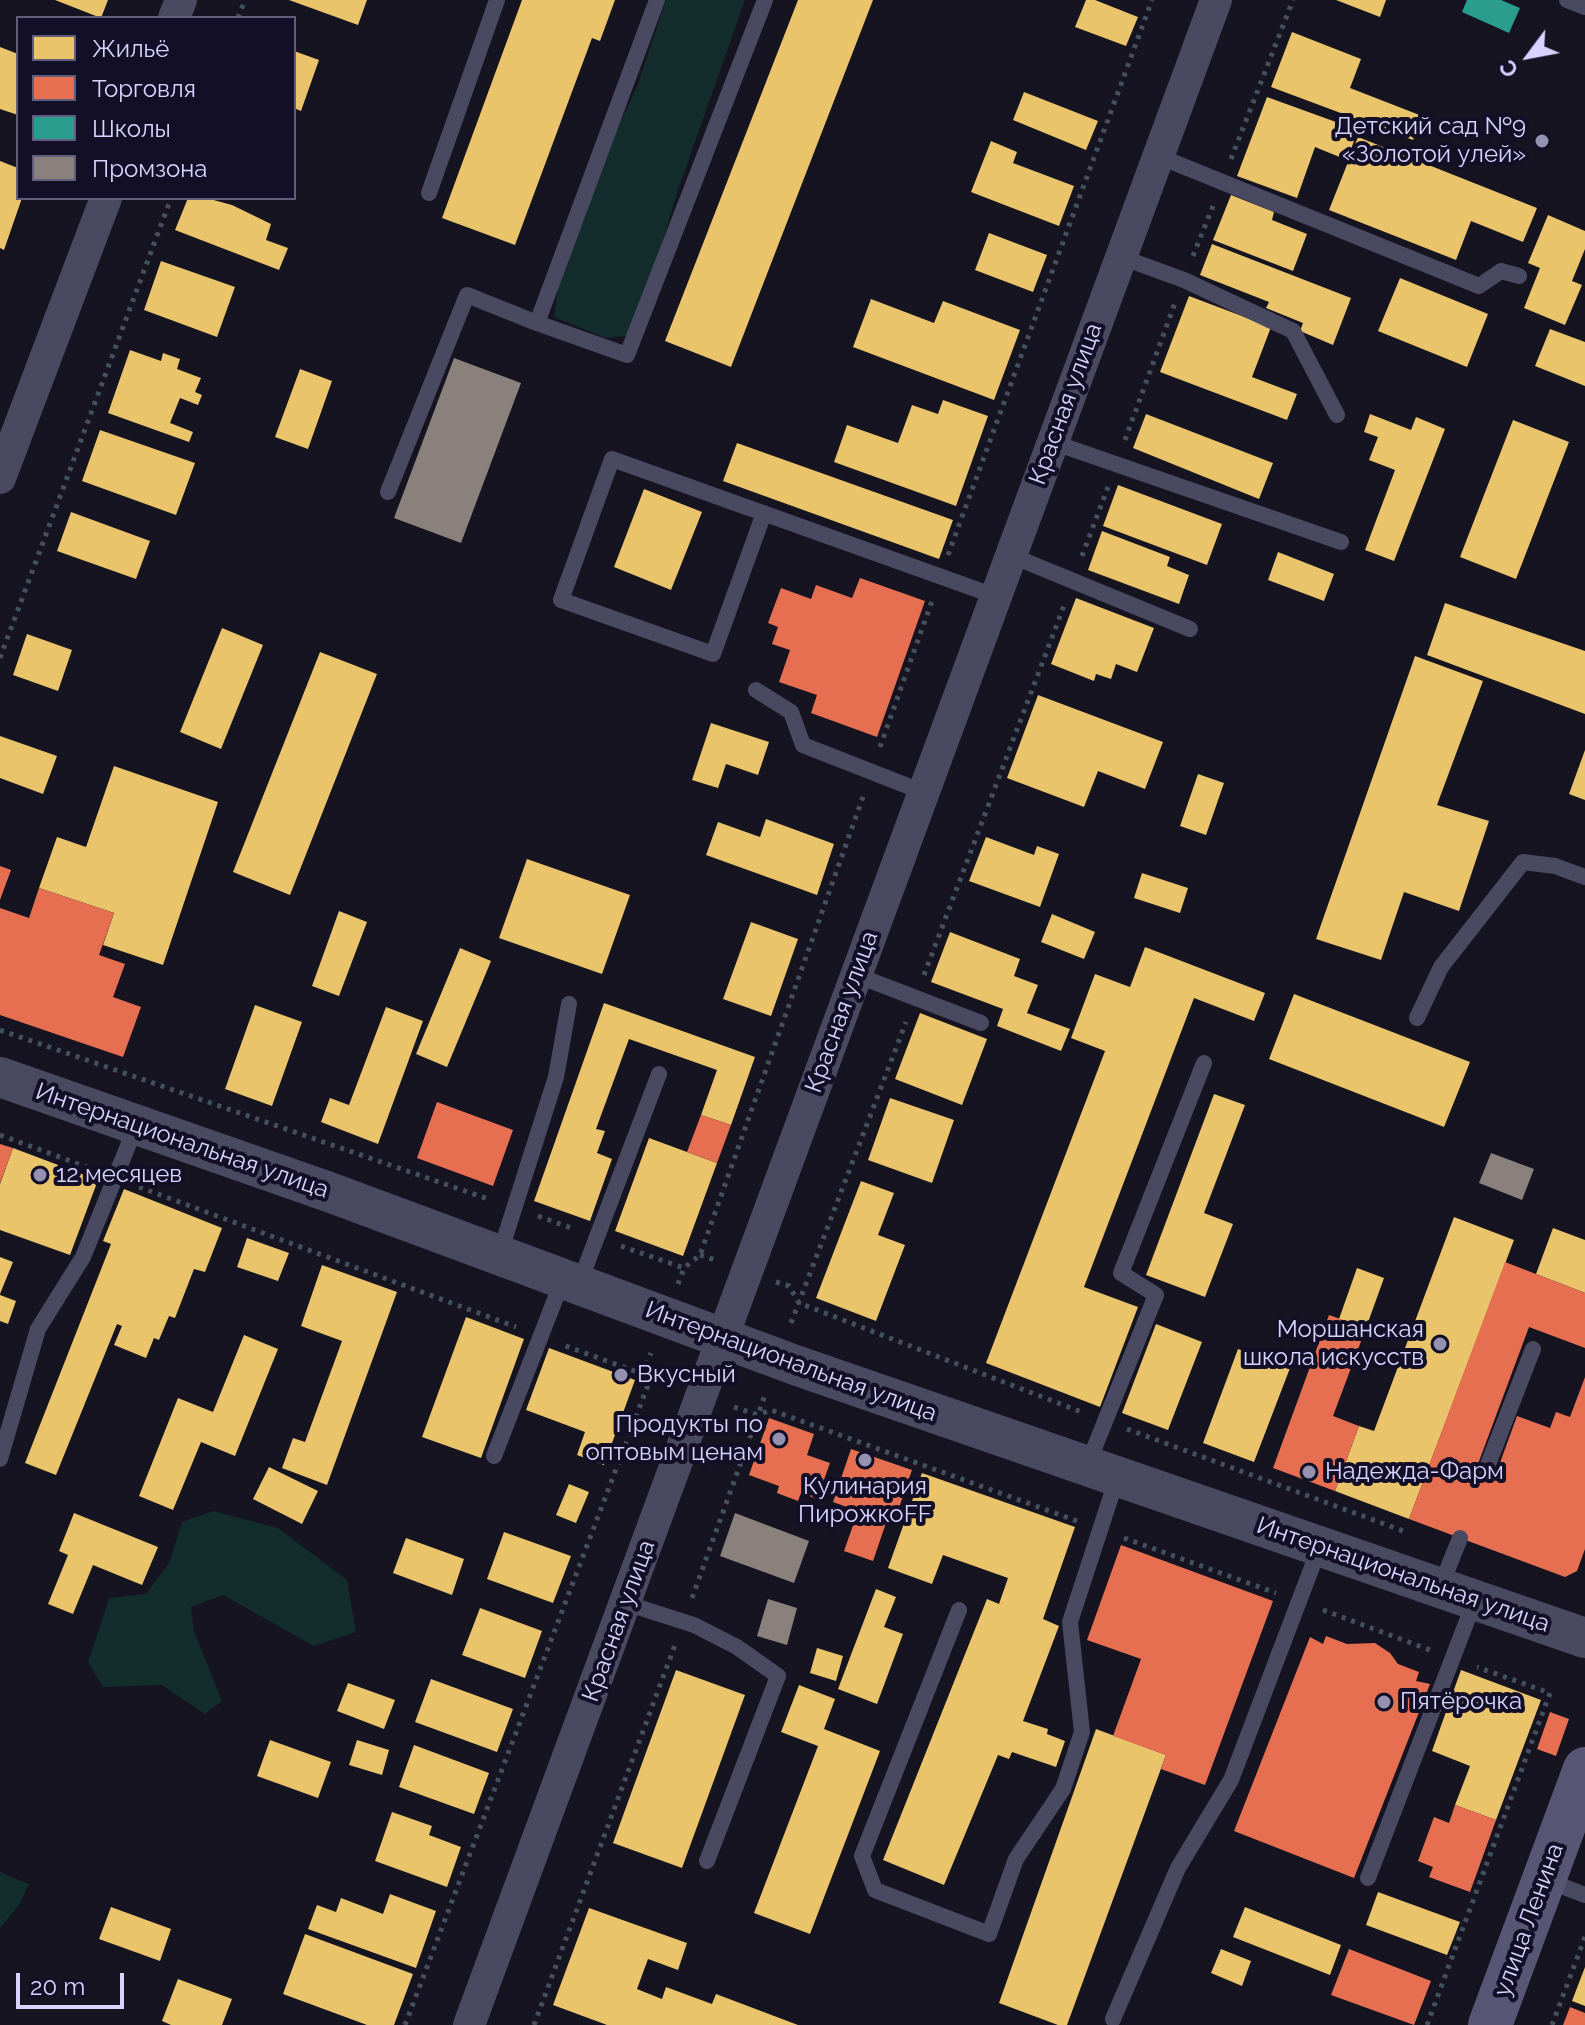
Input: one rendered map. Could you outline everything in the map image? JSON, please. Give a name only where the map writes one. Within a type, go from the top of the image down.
[{"type":"main road","name":"улица Ленина","points":[[1490,2025],[1585,1769]]},
{"type":"street","name":"Красная улица","points":[[469,2025],[1216,0]]},
{"type":"street","points":[[0,478],[105,200]]},
{"type":"street","name":"Интернациональная улица","points":[[0,1077],[723,1339],[1585,1638]]},
{"type":"lane","points":[[429,193],[497,0]]},
{"type":"lane","points":[[537,323],[657,0]]},
{"type":"lane","points":[[388,492],[467,295],[627,355],[765,0]]},
{"type":"lane","points":[[1567,0],[1585,7]]},
{"type":"lane","points":[[1158,156],[1479,286],[1501,271],[1519,276]]},
{"type":"lane","points":[[1121,257],[1184,280],[1293,331],[1337,415]]},
{"type":"lane","points":[[1052,442],[1341,542]]},
{"type":"lane","points":[[764,513],[713,654],[561,600],[612,459],[764,513],[995,596]]},
{"type":"lane","points":[[1010,555],[1190,629]]},
{"type":"lane","points":[[756,690],[791,712],[803,745],[923,792]]},
{"type":"lane","points":[[1417,1018],[1441,967],[1523,862],[1555,866],[1585,877]]},
{"type":"lane","points":[[856,975],[981,1023]]},
{"type":"lane","points":[[499,1256],[556,1077],[569,1004]]},
{"type":"lane","points":[[959,1610],[862,1856],[875,1890],[989,1934],[1016,1859],[1063,1789],[1082,1732],[1070,1622],[1102,1471],[1156,1295],[1121,1273],[1204,1063]]},
{"type":"lane","points":[[494,1456],[570,1282],[597,1237],[659,1074]]},
{"type":"lane","points":[[0,1459],[38,1329],[83,1257],[136,1126]]},
{"type":"lane","points":[[1487,1467],[1533,1349]]},
{"type":"lane","points":[[1368,1878],[1458,1594],[1457,1544]]},
{"type":"lane","points":[[1113,2019],[1178,1868],[1231,1780],[1320,1546]]},
{"type":"lane","points":[[625,1603],[683,1622],[737,1647],[778,1676],[707,1861]]},
{"type":"lane","points":[[1545,1879],[1585,1895]]},
{"type":"path","points":[[877,757],[963,507],[1152,0]]},
{"type":"path","points":[[1230,162],[1293,0]]},
{"type":"path","points":[[1078,568],[1218,192]]},
{"type":"path","points":[[0,658],[170,200]]},
{"type":"path","points":[[918,990],[1067,598]]},
{"type":"path","points":[[0,1030],[684,1268],[700,1255],[866,788]]},
{"type":"path","points":[[799,1303],[907,1019]]},
{"type":"path","points":[[0,1135],[528,1332]]},
{"type":"path","points":[[789,1286],[799,1303],[1086,1414]]},
{"type":"path","points":[[405,2025],[651,1377],[557,1343]]},
{"type":"path","points":[[534,2025],[758,1415],[771,1410],[1081,1522]]},
{"type":"path","points":[[1116,1424],[1457,1544]]},
{"type":"path","points":[[1110,1533],[1432,1650]]},
{"type":"path","points":[[1427,2025],[1550,1693],[1476,1667]]},
{"type":"path","points":[[1552,2025],[1585,1937]]},
{"type":"green space","points":[[666,0],[745,0],[676,196],[636,335],[606,338],[554,317],[560,276],[585,197],[637,87]]},
{"type":"green space","points":[[213,1511],[278,1528],[347,1580],[356,1632],[314,1646],[223,1595],[191,1607],[194,1631],[222,1701],[205,1714],[162,1685],[103,1687],[88,1662],[109,1598],[146,1594],[169,1563],[182,1522]]},
{"type":"green space","points":[[0,1872],[29,1884],[19,1905],[0,1928]]},
{"type":"building: Жильё","points":[[55,0],[108,0],[102,16]]},
{"type":"building: Жильё","points":[[289,0],[367,0],[358,25]]},
{"type":"building: Жильё","points":[[522,0],[615,0],[600,41],[592,38],[515,245],[442,218]]},
{"type":"building: Жильё","points":[[798,0],[873,0],[731,367],[665,341]]},
{"type":"building: Жильё","points":[[1086,0],[1095,0],[1138,17],[1126,46],[1075,27]]},
{"type":"building: Жильё","points":[[1336,0],[1386,0],[1380,17]]},
{"type":"building: Жильё","points":[[1292,32],[1361,59],[1350,88],[1422,116],[1413,140],[1271,87]]},
{"type":"building: Жильё","points":[[0,47],[16,53],[16,114],[0,109]]},
{"type":"building: Жильё","points":[[296,52],[319,60],[301,111],[296,109]]},
{"type":"building: Жильё","points":[[1024,92],[1098,121],[1086,150],[1013,120]]},
{"type":"building: Жильё","points":[[1267,97],[1358,130],[1347,160],[1315,147],[1297,198],[1237,176]]},
{"type":"building: Жильё","points":[[1358,137],[1537,208],[1523,242],[1471,221],[1456,260],[1329,210]]},
{"type":"building: Жильё","points":[[991,141],[1017,152],[1013,163],[1074,186],[1059,226],[971,192]]},
{"type":"building: Жильё","points":[[0,161],[16,167],[16,200],[21,200],[4,250],[0,248]]},
{"type":"building: Жильё","points":[[1231,195],[1274,212],[1272,220],[1307,234],[1293,271],[1213,240]]},
{"type":"building: Жильё","points":[[187,200],[213,200],[232,205],[271,224],[266,240],[288,248],[279,270],[175,230]]},
{"type":"building: Жильё","points":[[1548,215],[1585,231],[1585,249],[1572,281],[1582,285],[1565,325],[1524,308],[1540,268],[1528,263]]},
{"type":"building: Жильё","points":[[989,233],[1047,255],[1033,292],[975,270]]},
{"type":"building: Жильё","points":[[1212,244],[1351,298],[1333,345],[1300,331],[1303,323],[1266,308],[1269,302],[1200,275]]},
{"type":"building: Жильё","points":[[161,261],[235,287],[217,337],[144,310]]},
{"type":"building: Жильё","points":[[1400,278],[1488,314],[1467,367],[1378,331]]},
{"type":"building: Жильё","points":[[1189,296],[1271,327],[1252,377],[1297,394],[1287,420],[1160,372]]},
{"type":"building: Жильё","points":[[871,299],[934,323],[943,301],[1020,330],[994,400],[853,347]]},
{"type":"building: Жильё","points":[[1550,329],[1585,342],[1585,386],[1535,366]]},
{"type":"building: Жильё","points":[[130,350],[161,361],[163,353],[180,359],[177,369],[201,378],[195,392],[202,395],[198,405],[180,398],[170,423],[193,432],[189,442],[108,413]]},
{"type":"building: Жильё","points":[[300,369],[332,381],[308,449],[275,437]]},
{"type":"building: Жильё","points":[[943,400],[988,416],[956,506],[834,462],[847,425],[898,443],[912,405],[938,414]]},
{"type":"building: Жильё","points":[[1146,414],[1273,463],[1259,499],[1133,448]]},
{"type":"building: Жильё","points":[[1370,414],[1411,430],[1416,417],[1445,429],[1394,561],[1365,550],[1395,470],[1369,460],[1378,437],[1364,432]]},
{"type":"building: Жильё","points":[[1513,420],[1569,442],[1516,579],[1460,557]]},
{"type":"building: Жильё","points":[[100,430],[195,463],[176,515],[82,481]]},
{"type":"building: Жильё","points":[[737,443],[953,520],[939,559],[723,481]]},
{"type":"building: Жильё","points":[[1118,485],[1222,524],[1207,565],[1103,526]]},
{"type":"building: Жильё","points":[[644,489],[702,512],[671,590],[614,567]]},
{"type":"building: Жильё","points":[[71,512],[150,541],[136,579],[57,551]]},
{"type":"building: Жильё","points":[[1102,531],[1170,557],[1167,566],[1189,575],[1179,604],[1088,570]]},
{"type":"building: Жильё","points":[[1278,552],[1334,574],[1324,601],[1268,580]]},
{"type":"building: Жильё","points":[[1076,598],[1154,628],[1137,672],[1116,664],[1111,679],[1096,674],[1094,681],[1051,664]]},
{"type":"building: Жильё","points":[[1445,603],[1585,651],[1585,714],[1427,655]]},
{"type":"building: Жильё","points":[[222,628],[263,645],[221,749],[180,732]]},
{"type":"building: Жильё","points":[[27,634],[72,650],[58,691],[13,675]]},
{"type":"building: Жильё","points":[[320,652],[377,674],[290,895],[233,872]]},
{"type":"building: Жильё","points":[[1415,656],[1483,681],[1437,805],[1489,821],[1459,911],[1404,892],[1381,960],[1316,939]]},
{"type":"building: Жильё","points":[[1038,695],[1163,742],[1145,789],[1098,771],[1084,807],[1007,778]]},
{"type":"building: Жильё","points":[[711,723],[769,742],[758,775],[726,764],[718,788],[692,780]]},
{"type":"building: Жильё","points":[[0,736],[57,756],[43,794],[0,778]]},
{"type":"building: Жильё","points":[[1585,750],[1585,800],[1569,794]]},
{"type":"building: Жильё","points":[[114,766],[218,802],[163,965],[103,945],[114,913],[39,888],[57,837],[86,847]]},
{"type":"building: Жильё","points":[[1198,774],[1224,783],[1206,835],[1180,826]]},
{"type":"building: Жильё","points":[[766,819],[834,844],[817,895],[706,855],[718,822],[760,837]]},
{"type":"building: Жильё","points":[[986,837],[1034,855],[1037,846],[1059,854],[1040,907],[969,881]]},
{"type":"building: Жильё","points":[[527,859],[630,895],[602,974],[499,938]]},
{"type":"building: Жильё","points":[[1142,873],[1188,888],[1180,913],[1134,898]]},
{"type":"building: Жильё","points":[[339,911],[367,922],[339,996],[312,986]]},
{"type":"building: Жильё","points":[[1052,914],[1095,932],[1084,959],[1041,942]]},
{"type":"building: Жильё","points":[[751,922],[798,939],[771,1016],[723,999]]},
{"type":"building: Жильё","points":[[950,932],[1020,959],[1014,976],[1038,985],[1027,1013],[1070,1029],[1061,1051],[997,1026],[1003,1009],[931,982]]},
{"type":"building: Жильё","points":[[1145,947],[1265,993],[1254,1021],[1194,998],[1084,1287],[1138,1307],[1100,1407],[986,1363],[1105,1051],[1071,1038],[1095,974],[1130,987]]},
{"type":"building: Жильё","points":[[460,948],[491,961],[447,1067],[416,1054]]},
{"type":"building: Жильё","points":[[1294,994],[1470,1062],[1444,1127],[1269,1059]]},
{"type":"building: Жильё","points":[[604,1003],[755,1057],[731,1125],[701,1115],[717,1070],[629,1039],[596,1129],[605,1131],[597,1153],[612,1159],[590,1221],[534,1201]]},
{"type":"building: Жильё","points":[[255,1005],[302,1022],[272,1106],[225,1089]]},
{"type":"building: Жильё","points":[[386,1007],[423,1021],[378,1144],[321,1122],[330,1098],[349,1105]]},
{"type":"building: Жильё","points":[[920,1013],[987,1039],[962,1105],[895,1079]]},
{"type":"building: Жильё","points":[[1214,1094],[1245,1105],[1204,1213],[1233,1224],[1205,1297],[1146,1275]]},
{"type":"building: Жильё","points":[[890,1098],[954,1120],[932,1183],[868,1160]]},
{"type":"building: Жильё","points":[[649,1138],[717,1163],[683,1256],[615,1231]]},
{"type":"building: Жильё","points":[[13,1148],[98,1180],[70,1255],[0,1230],[0,1184]]},
{"type":"building: Жильё","points":[[861,1181],[894,1193],[878,1235],[905,1245],[876,1321],[816,1298]]},
{"type":"building: Жильё","points":[[124,1189],[222,1228],[205,1272],[194,1269],[175,1318],[169,1316],[159,1340],[154,1338],[146,1358],[114,1345],[122,1326],[117,1324],[56,1475],[25,1463],[111,1244],[103,1241]]},
{"type":"building: Жильё","name":"Моршанская школа искусств","points":[[1454,1217],[1514,1240],[1409,1519],[1335,1491],[1359,1426],[1374,1431]]},
{"type":"building: Жильё","points":[[1553,1228],[1585,1240],[1585,1293],[1536,1274]]},
{"type":"building: Жильё","points":[[247,1238],[289,1253],[278,1281],[237,1267]]},
{"type":"building: Жильё","points":[[0,1257],[13,1262],[0,1294]]},
{"type":"building: Жильё","points":[[322,1265],[397,1292],[327,1485],[282,1468],[293,1438],[305,1442],[342,1341],[301,1326]]},
{"type":"building: Жильё","points":[[1357,1268],[1384,1278],[1366,1328],[1339,1319]]},
{"type":"building: Жильё","points":[[0,1295],[16,1301],[8,1324],[0,1321]]},
{"type":"building: Жильё","points":[[466,1317],[524,1339],[481,1458],[422,1437]]},
{"type":"building: Жильё","points":[[1156,1324],[1202,1342],[1168,1430],[1122,1413]]},
{"type":"building: Жильё","points":[[244,1335],[278,1349],[235,1456],[201,1442],[173,1510],[139,1496],[178,1398],[213,1412]]},
{"type":"building: Жильё","points":[[549,1348],[635,1380],[604,1465],[577,1455],[585,1432],[526,1410]]},
{"type":"building: Жильё","points":[[1238,1349],[1290,1368],[1254,1462],[1203,1443]]},
{"type":"building: Жильё","points":[[269,1467],[318,1491],[302,1524],[253,1499]]},
{"type":"building: Жильё","points":[[922,1473],[1075,1527],[1043,1619],[1059,1626],[1023,1721],[1048,1729],[1047,1734],[1065,1741],[1056,1767],[1012,1752],[1009,1759],[998,1755],[944,1885],[883,1860],[987,1599],[999,1604],[1008,1578],[943,1555],[932,1584],[888,1568]]},
{"type":"building: Жильё","points":[[569,1484],[589,1492],[576,1523],[556,1515]]},
{"type":"building: Жильё","points":[[74,1513],[158,1547],[142,1585],[93,1565],[73,1614],[48,1604],[68,1555],[59,1551]]},
{"type":"building: Жильё","points":[[504,1532],[571,1556],[553,1603],[487,1579]]},
{"type":"building: Жильё","points":[[406,1538],[464,1559],[452,1595],[393,1573]]},
{"type":"building: Жильё","points":[[876,1589],[896,1597],[884,1627],[903,1634],[877,1704],[838,1689]]},
{"type":"building: Жильё","points":[[480,1608],[542,1631],[525,1678],[462,1655]]},
{"type":"building: Жильё","points":[[817,1648],[843,1656],[836,1681],[810,1673]]},
{"type":"building: Жильё","points":[[676,1670],[745,1695],[682,1868],[613,1843]]},
{"type":"building: Жильё","points":[[1461,1670],[1541,1700],[1496,1820],[1455,1805],[1470,1766],[1432,1751]]},
{"type":"building: Жильё","points":[[431,1679],[513,1709],[497,1752],[415,1722]]},
{"type":"building: Жильё","points":[[348,1683],[395,1700],[384,1729],[337,1711]]},
{"type":"building: Жильё","points":[[799,1685],[835,1699],[824,1729],[880,1751],[810,1934],[754,1913],[818,1746],[781,1732]]},
{"type":"building: Жильё","points":[[1096,1729],[1166,1755],[1067,2025],[1058,2025],[999,2003]]},
{"type":"building: Жильё","points":[[270,1740],[331,1762],[318,1798],[257,1776]]},
{"type":"building: Жильё","points":[[357,1740],[389,1750],[382,1775],[349,1765]]},
{"type":"building: Жильё","points":[[414,1745],[489,1773],[474,1814],[399,1787]]},
{"type":"building: Жильё","points":[[392,1812],[432,1826],[429,1835],[461,1847],[447,1887],[375,1861]]},
{"type":"building: Жильё","points":[[1378,1892],[1460,1922],[1447,1955],[1366,1925]]},
{"type":"building: Жильё","points":[[390,1894],[436,1911],[416,1968],[308,1929],[317,1905],[336,1912],[341,1898],[383,1914]]},
{"type":"building: Жильё","points":[[111,1907],[171,1929],[160,1961],[99,1939]]},
{"type":"building: Жильё","points":[[1245,1907],[1341,1945],[1330,1975],[1233,1937]]},
{"type":"building: Жильё","points":[[589,1908],[687,1943],[678,1970],[648,1959],[637,1989],[662,1999],[666,1987],[712,2004],[716,1994],[798,2025],[607,2025],[553,2005]]},
{"type":"building: Жильё","points":[[305,1934],[413,1974],[394,2025],[367,2025],[283,1994]]},
{"type":"building: Жильё","points":[[1221,1949],[1251,1961],[1242,1986],[1211,1973]]},
{"type":"building: Жильё","points":[[1585,1967],[1585,2006],[1572,2001]]},
{"type":"building: Жильё","points":[[178,1979],[232,1999],[222,2025],[171,2025],[162,2021]]},
{"type":"building: Торговля","points":[[860,578],[925,601],[877,737],[811,713],[817,695],[779,682],[790,650],[772,644],[778,627],[768,623],[781,588],[811,599],[816,585],[852,598]]},
{"type":"building: Торговля","points":[[0,866],[11,870],[0,900]]},
{"type":"building: Торговля","points":[[39,888],[114,913],[99,955],[125,964],[113,997],[141,1007],[123,1057],[0,1015],[0,908],[29,918]]},
{"type":"building: Торговля","points":[[437,1102],[513,1130],[493,1186],[417,1158]]},
{"type":"building: Торговля","points":[[701,1115],[731,1125],[717,1163],[687,1152]]},
{"type":"building: Торговля","points":[[0,1144],[13,1148],[0,1183]]},
{"type":"building: Торговля","points":[[1505,1262],[1585,1293],[1585,1348],[1529,1327],[1478,1464],[1497,1471],[1517,1416],[1550,1428],[1556,1412],[1570,1417],[1585,1377],[1585,1549],[1577,1571],[1565,1577],[1409,1519]]},
{"type":"building: Торговля","points":[[1329,1315],[1366,1328],[1333,1416],[1359,1426],[1335,1491],[1273,1468]]},
{"type":"building: Торговля","points":[[769,1418],[814,1434],[807,1455],[830,1463],[817,1499],[801,1493],[798,1501],[777,1493],[779,1486],[749,1475]]},
{"type":"building: Торговля","points":[[851,1449],[912,1470],[894,1522],[887,1520],[873,1561],[844,1551],[858,1511],[833,1502]]},
{"type":"building: Торговля","points":[[1121,1545],[1273,1601],[1205,1785],[1161,1769],[1166,1755],[1113,1736],[1141,1659],[1087,1640]]},
{"type":"building: Торговля","points":[[1326,1636],[1347,1644],[1375,1643],[1390,1653],[1398,1664],[1419,1672],[1416,1681],[1430,1684],[1354,1878],[1234,1831],[1310,1637],[1323,1644]]},
{"type":"building: Торговля","points":[[1550,1712],[1569,1719],[1556,1756],[1537,1749]]},
{"type":"building: Торговля","points":[[1455,1805],[1496,1820],[1470,1892],[1429,1877],[1433,1867],[1418,1861],[1434,1817],[1449,1823]]},
{"type":"building: Торговля","points":[[1349,1949],[1431,1981],[1414,2025],[1331,1995]]},
{"type":"building: Торговля","points":[[1570,2007],[1585,2013],[1585,2025],[1563,2025]]},
{"type":"building: Школы","points":[[1467,0],[1501,0],[1520,8],[1509,33],[1462,12]]},
{"type":"building: Промзона","points":[[454,358],[521,383],[461,543],[394,518]]},
{"type":"building: Промзона","points":[[1491,1153],[1534,1169],[1522,1200],[1479,1183]]},
{"type":"building: Промзона","points":[[735,1513],[809,1541],[794,1583],[720,1556]]},
{"type":"building: Промзона","points":[[768,1599],[797,1608],[787,1645],[757,1636]]},
{"type":"place","name":"Детский сад №9 «Золотой улей»","points":[[1542,141]]},
{"type":"place","name":"12 месяцев","points":[[40,1175]]},
{"type":"place","name":"Моршанская школа искусств","points":[[1440,1344]]},
{"type":"place","name":"Вкусный","points":[[621,1375]]},
{"type":"place","name":"Продукты по оптовым ценам","points":[[779,1439]]},
{"type":"place","name":"Кулинария ПирожкоFF","points":[[865,1460]]},
{"type":"place","name":"Надежда-Фарм","points":[[1309,1472]]},
{"type":"place","name":"Пятёрочка","points":[[1384,1702]]}]
